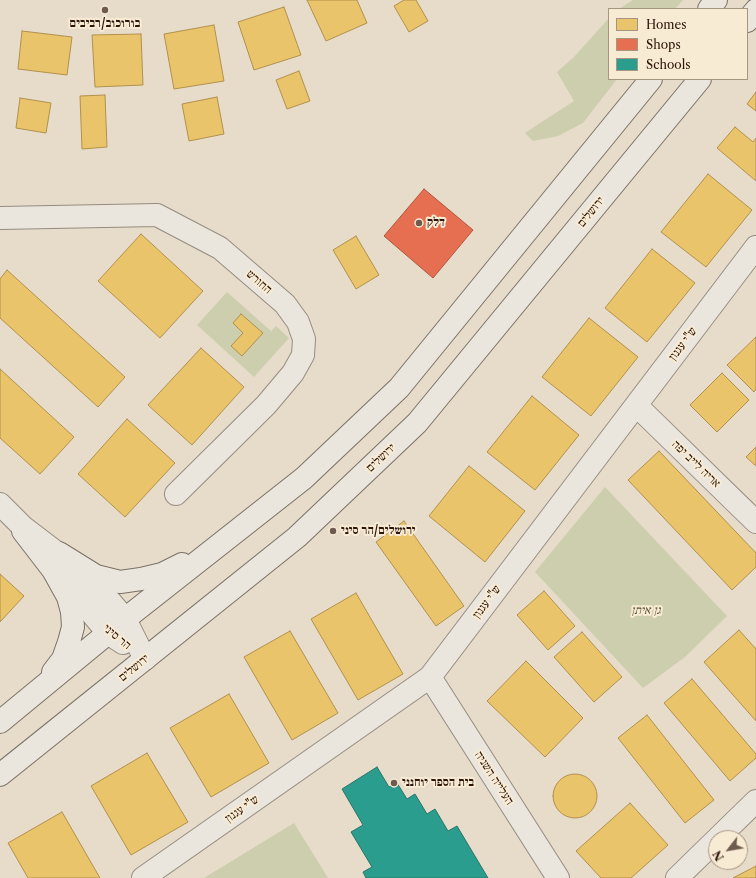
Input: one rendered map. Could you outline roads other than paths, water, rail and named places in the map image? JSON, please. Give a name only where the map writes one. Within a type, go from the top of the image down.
[{"type":"street","points":[[710,8],[716,0]]},
{"type":"street","points":[[748,20],[756,10]]},
{"type":"street","points":[[0,722],[125,619],[304,478],[399,388],[650,80]]},
{"type":"street","name":"ירושלים","points":[[0,775],[297,537],[417,423],[699,80]]},
{"type":"street","name":"החורש","points":[[0,218],[157,215],[220,248],[285,304],[298,322],[304,339],[303,355],[293,373],[266,405],[176,494]]},
{"type":"street","name":"ש\"י עגנון","points":[[143,878],[430,677],[637,406],[756,247]]},
{"type":"street","name":"אריה לייב יפה","points":[[637,406],[756,522]]},
{"type":"street","name":"הר סיני","points":[[0,504],[23,529],[108,633],[145,659]]},
{"type":"street","points":[[23,529],[53,570],[68,597],[72,612],[73,627],[63,659],[42,687]]},
{"type":"street","name":"הר סיני","points":[[23,529],[59,554],[108,600],[125,619],[145,659]]},
{"type":"street","points":[[59,554],[96,576],[120,582],[141,580],[162,574],[206,555]]},
{"type":"street","name":"העלייה השניה","points":[[430,677],[558,878]]},
{"type":"street","points":[[726,830],[756,801]]},
{"type":"street","points":[[678,878],[708,848]]},
{"type":"place","name":"בורוכוב/רביבים","points":[[105,10]]},
{"type":"place","name":"דלק","points":[[419,223]]},
{"type":"place","name":"ירושלים/הר סיני","points":[[333,531]]},
{"type":"place","name":"בית הספר יוחנני","points":[[394,783]]},
{"type":"park label","name":"גן איתן","points":[[646,611]]}]
